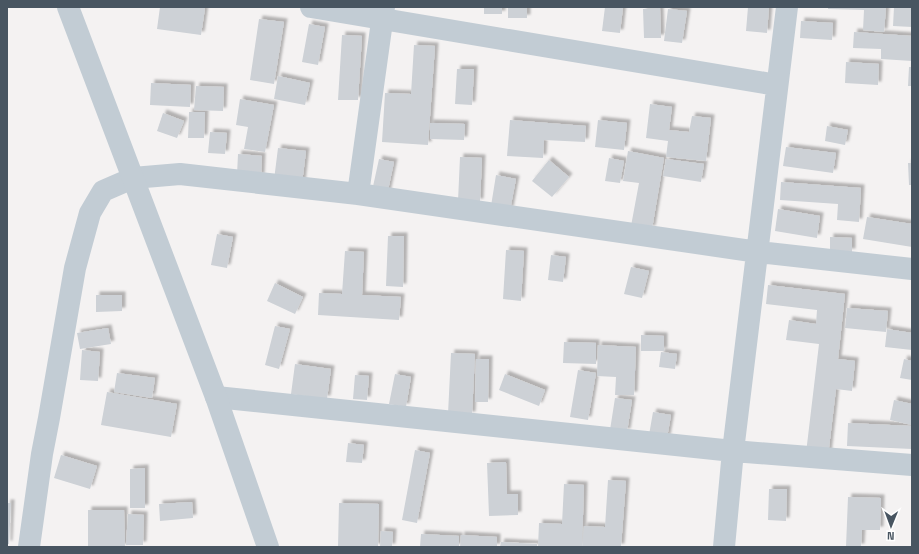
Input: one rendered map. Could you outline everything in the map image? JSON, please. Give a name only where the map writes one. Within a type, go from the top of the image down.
[{"type":"street","points":[[68,7],[216,397],[268,547]]},
{"type":"street","points":[[311,7],[383,12],[777,85]]},
{"type":"street","points":[[724,547],[733,451],[787,7]]},
{"type":"street","points":[[358,194],[383,12]]},
{"type":"street","points":[[29,547],[42,454],[75,268],[90,213],[103,191],[134,178],[180,174],[358,194],[758,252],[912,269]]},
{"type":"street","points":[[216,397],[733,451],[912,465]]},
{"type":"building","points":[[160,7],[205,8],[201,35],[157,29]]},
{"type":"building","points":[[484,7],[502,7],[502,14],[484,14]]},
{"type":"building","points":[[508,7],[527,7],[527,18],[508,18]]},
{"type":"building","points":[[605,7],[623,7],[620,33],[602,31]]},
{"type":"building","points":[[748,7],[769,7],[767,33],[746,31]]},
{"type":"building","points":[[828,7],[886,7],[884,32],[863,30],[864,10],[828,9]]},
{"type":"building","points":[[894,7],[912,7],[912,27],[893,26]]},
{"type":"building","points":[[660,8],[661,38],[644,38],[643,9]]},
{"type":"building","points":[[668,9],[687,11],[682,43],[664,41]]},
{"type":"building","points":[[259,19],[284,22],[274,84],[250,80]]},
{"type":"building","points":[[801,21],[833,23],[832,40],[800,38]]},
{"type":"building","points":[[309,24],[325,27],[318,65],[302,62]]},
{"type":"building","points":[[854,32],[912,36],[912,61],[881,59],[881,49],[853,48]]},
{"type":"building","points":[[342,35],[362,36],[358,100],[338,100]]},
{"type":"building","points":[[414,45],[435,46],[428,145],[382,142],[385,93],[411,94]]},
{"type":"building","points":[[846,62],[879,64],[878,85],[845,83]]},
{"type":"building","points":[[909,67],[912,67],[912,86],[908,86]]},
{"type":"building","points":[[457,69],[474,69],[472,105],[455,104]]},
{"type":"building","points":[[278,76],[310,83],[305,105],[274,99]]},
{"type":"building","points":[[151,83],[191,85],[190,107],[150,105]]},
{"type":"building","points":[[196,86],[224,87],[223,111],[194,110]]},
{"type":"building","points":[[240,99],[274,105],[265,152],[244,149],[248,127],[236,125]]},
{"type":"building","points":[[650,104],[672,107],[669,130],[689,132],[692,116],[711,118],[706,161],[666,157],[668,141],[646,138]]},
{"type":"building","points":[[189,112],[205,112],[204,138],[188,138]]},
{"type":"building","points":[[163,113],[184,121],[177,138],[157,131]]},
{"type":"building","points":[[510,120],[586,126],[585,142],[544,140],[543,158],[507,156]]},
{"type":"building","points":[[598,120],[627,123],[624,150],[595,147]]},
{"type":"building","points":[[430,123],[465,124],[464,140],[430,139]]},
{"type":"building","points":[[827,126],[848,130],[845,145],[825,141]]},
{"type":"building","points":[[210,132],[227,133],[225,154],[208,153]]},
{"type":"building","points":[[786,147],[836,153],[833,173],[783,166]]},
{"type":"building","points":[[278,148],[306,151],[302,184],[274,180]]},
{"type":"building","points":[[628,151],[664,158],[652,229],[631,226],[639,183],[623,181]]},
{"type":"building","points":[[238,154],[262,156],[261,177],[237,175]]},
{"type":"building","points":[[460,157],[482,158],[480,202],[458,201]]},
{"type":"building","points":[[609,158],[624,161],[620,183],[605,181]]},
{"type":"building","points":[[379,159],[394,162],[387,195],[372,191]]},
{"type":"building","points":[[666,159],[704,164],[701,182],[663,176]]},
{"type":"building","points":[[549,160],[569,177],[552,197],[532,181]]},
{"type":"building","points":[[908,163],[912,163],[912,185],[909,185]]},
{"type":"building","points":[[496,175],[516,179],[510,210],[491,206]]},
{"type":"building","points":[[781,182],[861,188],[859,222],[837,220],[838,204],[780,200]]},
{"type":"building","points":[[778,209],[820,216],[817,238],[775,231]]},
{"type":"building","points":[[867,217],[912,224],[912,247],[863,239]]},
{"type":"building","points":[[217,234],[233,237],[227,268],[211,265]]},
{"type":"building","points":[[388,236],[404,236],[403,287],[386,286]]},
{"type":"building","points":[[830,237],[852,238],[852,252],[830,251]]},
{"type":"building","points":[[506,250],[524,251],[521,301],[503,299]]},
{"type":"building","points":[[345,251],[364,252],[362,295],[401,297],[399,320],[318,315],[319,293],[342,294]]},
{"type":"building","points":[[551,255],[566,257],[563,282],[548,280]]},
{"type":"building","points":[[631,267],[649,271],[642,298],[624,294]]},
{"type":"building","points":[[275,283],[303,297],[295,314],[267,301]]},
{"type":"building","points":[[768,285],[845,294],[838,359],[855,361],[852,391],[836,389],[828,456],[806,453],[819,344],[786,340],[789,320],[816,324],[817,310],[766,304]]},
{"type":"building","points":[[96,295],[122,295],[122,311],[96,312]]},
{"type":"building","points":[[847,308],[888,311],[886,332],[845,328]]},
{"type":"building","points":[[275,326],[290,329],[279,369],[265,365]]},
{"type":"building","points":[[108,328],[111,344],[80,349],[77,333]]},
{"type":"building","points":[[887,329],[912,333],[912,350],[885,347]]},
{"type":"building","points":[[641,335],[664,336],[664,351],[641,351]]},
{"type":"building","points":[[564,342],[596,343],[596,364],[563,363]]},
{"type":"building","points":[[598,345],[636,347],[634,395],[615,395],[616,377],[597,376]]},
{"type":"building","points":[[82,350],[100,352],[98,381],[80,380]]},
{"type":"building","points":[[661,352],[677,354],[675,369],[659,367]]},
{"type":"building","points":[[451,353],[475,354],[472,415],[448,414]]},
{"type":"building","points":[[476,359],[489,359],[488,402],[475,402]]},
{"type":"building","points":[[904,359],[912,361],[912,380],[900,378]]},
{"type":"building","points":[[295,364],[331,369],[327,399],[291,394]]},
{"type":"building","points":[[578,370],[596,373],[588,420],[570,417]]},
{"type":"building","points":[[117,373],[155,378],[152,398],[114,392]]},
{"type":"building","points":[[395,374],[411,377],[406,407],[389,404]]},
{"type":"building","points":[[505,374],[545,390],[539,406],[499,390]]},
{"type":"building","points":[[355,375],[369,376],[367,400],[353,399]]},
{"type":"building","points":[[107,392],[177,404],[171,437],[101,425]]},
{"type":"building","points":[[615,398],[632,400],[627,432],[610,430]]},
{"type":"building","points":[[894,400],[912,404],[912,425],[890,420]]},
{"type":"building","points":[[653,412],[671,415],[667,438],[649,435]]},
{"type":"building","points":[[848,423],[912,426],[912,449],[847,446]]},
{"type":"building","points":[[348,443],[364,445],[362,463],[346,462]]},
{"type":"building","points":[[415,450],[430,453],[417,523],[402,520]]},
{"type":"building","points":[[61,455],[97,466],[90,489],[54,478]]},
{"type":"building","points":[[506,462],[507,494],[518,494],[518,515],[489,516],[487,463]]},
{"type":"building","points":[[145,468],[145,508],[130,508],[130,469]]},
{"type":"building","points":[[608,480],[626,481],[621,547],[582,547],[584,526],[605,527]]},
{"type":"building","points":[[564,484],[584,485],[582,547],[538,547],[539,523],[562,524]]},
{"type":"building","points":[[769,489],[787,489],[786,521],[768,520]]},
{"type":"building","points":[[848,497],[881,498],[880,530],[862,530],[861,547],[846,547]]},
{"type":"building","points":[[192,502],[193,518],[160,521],[159,504]]},
{"type":"building","points":[[7,503],[11,503],[9,544],[7,544]]},
{"type":"building","points":[[339,503],[379,504],[378,547],[338,547]]},
{"type":"building","points":[[88,510],[124,510],[125,547],[88,547]]},
{"type":"building","points":[[128,514],[144,515],[143,545],[126,545]]},
{"type":"building","points":[[381,531],[393,532],[392,547],[380,547]]},
{"type":"building","points":[[421,534],[459,536],[459,547],[420,547]]},
{"type":"building","points":[[461,535],[497,537],[497,547],[460,547]]},
{"type":"building","points":[[501,542],[537,544],[537,547],[500,547]]}]
